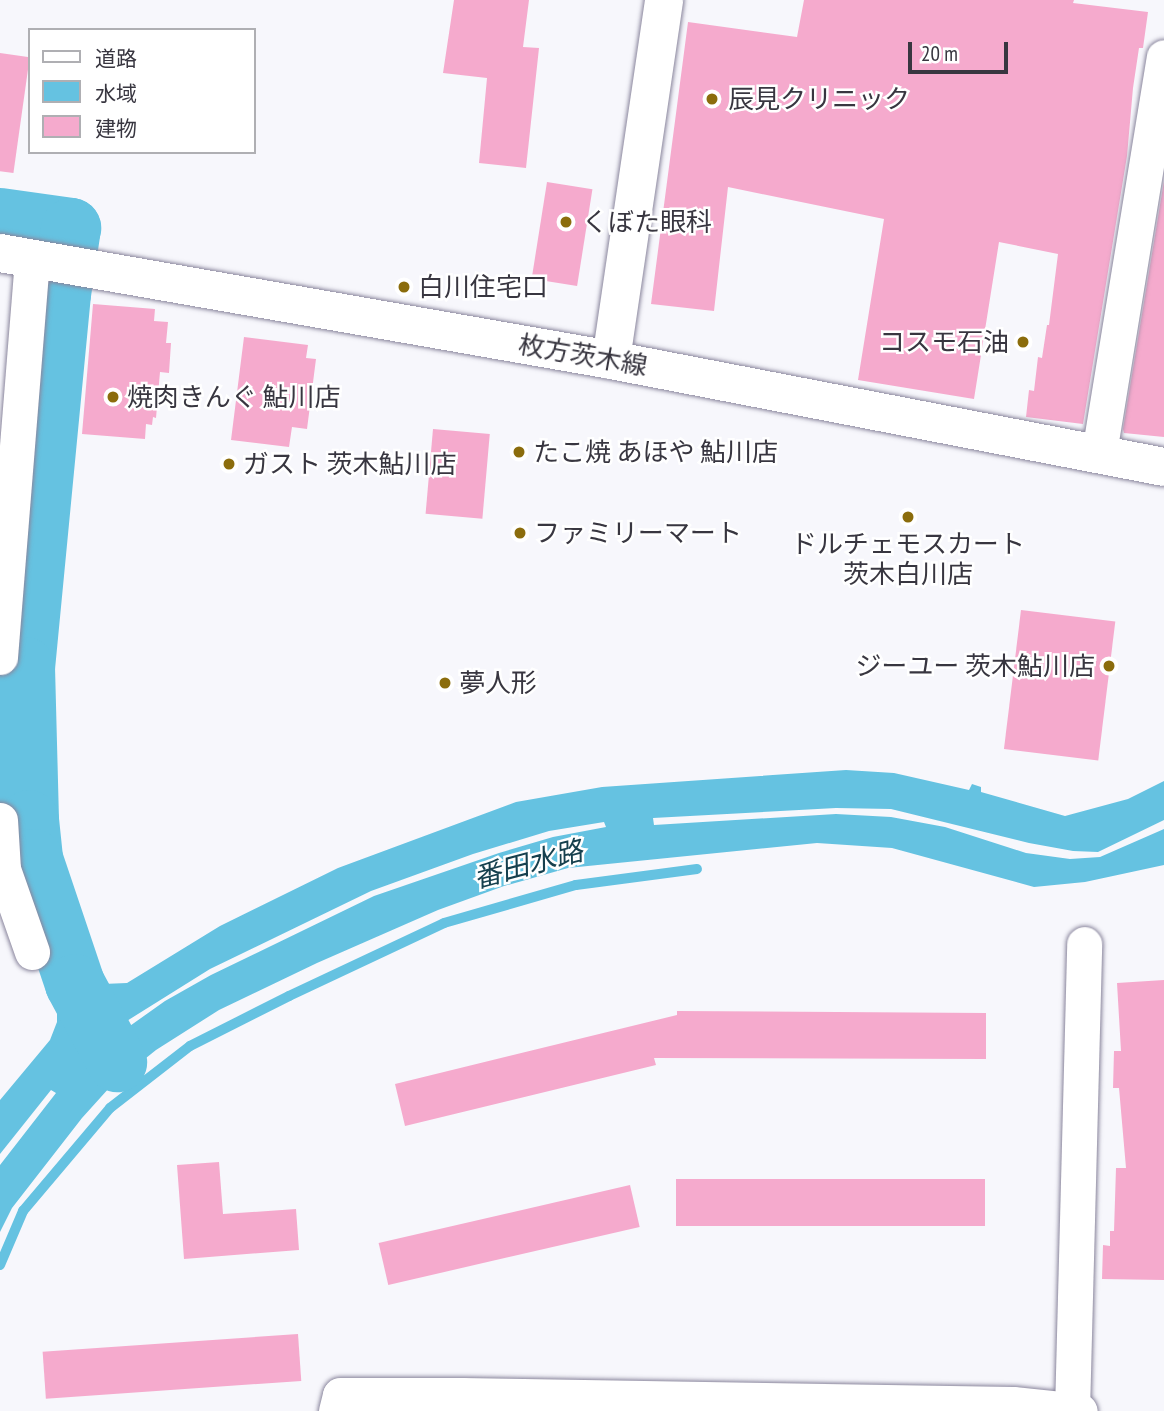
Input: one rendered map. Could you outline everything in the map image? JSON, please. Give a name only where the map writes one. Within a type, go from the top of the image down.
[{"type":"main road","points":[[611,360],[664,0]]},
{"type":"main road","name":"枚方茨木線","points":[[26,257],[611,360],[1164,467]]},
{"type":"street","points":[[1099,453],[1164,57]]},
{"type":"street","points":[[0,657],[26,257]]},
{"type":"street","points":[[0,820],[4,869],[32,952]]},
{"type":"street","points":[[336,1411],[340,1395],[959,1403],[1075,1411],[1084,944]]},
{"type":"water","name":"番田水路","points":[[846,770],[894,773],[969,790],[972,784],[981,787],[981,792],[1065,816],[1128,799],[1164,781],[1164,820],[1098,852],[1073,851],[1029,843],[891,809],[836,808],[653,818],[654,825],[836,814],[891,817],[945,827],[1026,853],[1070,859],[1100,857],[1164,829],[1164,865],[1085,882],[1034,887],[892,848],[817,843],[568,868],[504,886],[438,910],[317,963],[219,1010],[156,1050],[110,1087],[82,1118],[12,1208],[0,1232],[0,1165],[56,1093],[51,1090],[0,1154],[0,1100],[50,1040],[57,1022],[57,1007],[90,997],[103,984],[127,983],[220,926],[338,868],[516,802],[602,787]],"holes":[[[604,822],[606,827],[553,837],[499,853],[374,896],[211,975],[165,1001],[127,1028],[122,1024],[210,969],[371,891],[473,854],[549,831]]]},
{"type":"building","points":[[454,0],[529,0],[523,47],[539,48],[526,168],[479,163],[487,78],[443,73]]},
{"type":"building","points":[[804,0],[1074,0],[1073,3],[1148,12],[1143,48],[1139,48],[1127,156],[1083,424],[1026,417],[1029,390],[1034,391],[1038,357],[1042,358],[1049,325],[1058,254],[999,242],[974,399],[858,380],[884,219],[728,187],[714,311],[651,304],[688,22],[797,37]]},
{"type":"building","points":[[0,53],[28,57],[13,173],[0,171]]},
{"type":"building","points":[[1164,181],[1164,437],[1124,433],[1123,429]]},
{"type":"building","points":[[547,182],[592,189],[577,286],[532,279]]},
{"type":"building","points":[[93,304],[155,309],[154,321],[168,322],[166,343],[171,343],[169,373],[160,372],[156,418],[153,417],[152,425],[146,424],[145,439],[82,434]]},
{"type":"building","points":[[244,337],[308,345],[306,358],[316,359],[307,429],[292,427],[289,447],[231,440]]},
{"type":"building","points":[[433,429],[490,434],[482,519],[426,514]]},
{"type":"building","points":[[1021,610],[1115,622],[1098,761],[1004,749]]},
{"type":"building","points":[[1164,980],[1164,1280],[1102,1279],[1103,1245],[1110,1246],[1110,1231],[1114,1231],[1116,1168],[1126,1168],[1119,1088],[1113,1088],[1114,1051],[1121,1051],[1117,983]]},
{"type":"building","points":[[677,1011],[986,1013],[986,1059],[654,1058],[656,1065],[405,1126],[395,1084],[677,1015]]},
{"type":"building","points":[[219,1162],[223,1214],[296,1209],[299,1250],[184,1259],[177,1165]]},
{"type":"building","points":[[676,1179],[985,1179],[985,1226],[676,1226]]},
{"type":"building","points":[[630,1185],[640,1227],[388,1285],[379,1243]]},
{"type":"building","points":[[298,1334],[301,1381],[46,1399],[43,1352]]},
{"type":"waterway","points":[[0,218],[71,228],[61,294],[25,667],[29,820],[33,859],[75,984],[117,1062]]},
{"type":"waterway","points":[[0,1265],[23,1211],[110,1108],[190,1046],[444,923],[576,885],[697,869]]},
{"type":"place","name":"辰見クリニック","points":[[712,99]]},
{"type":"place","name":"くぼた眼科","points":[[566,222]]},
{"type":"place","name":"白川住宅口","points":[[404,287]]},
{"type":"place","name":"コスモ石油","points":[[1023,342]]},
{"type":"place","name":"焼肉きんぐ 鮎川店","points":[[113,397]]},
{"type":"place","name":"たこ焼 あほや 鮎川店","points":[[519,452]]},
{"type":"place","name":"ガスト 茨木鮎川店","points":[[229,464]]},
{"type":"place","name":"ドルチェモスカート 茨木白川店","points":[[908,517]]},
{"type":"place","name":"ファミリーマート","points":[[520,533]]},
{"type":"place","name":"ジーユー 茨木鮎川店","points":[[1109,666]]},
{"type":"place","name":"夢人形","points":[[445,683]]}]
